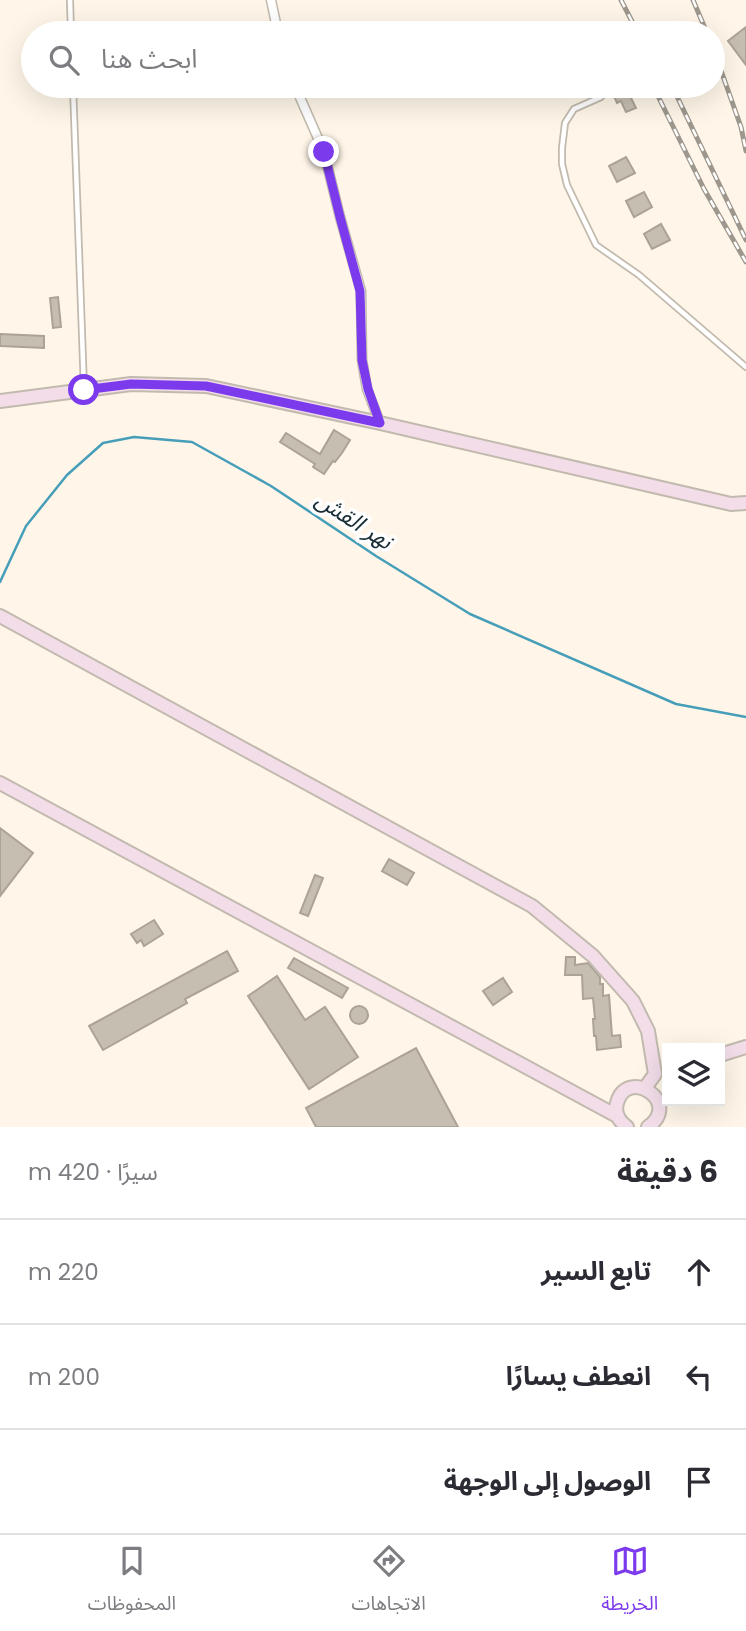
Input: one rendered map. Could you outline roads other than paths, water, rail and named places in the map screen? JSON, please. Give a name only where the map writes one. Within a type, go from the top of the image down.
[{"type":"street","points":[[271,0],[275,21]]},
{"type":"street","points":[[300,98],[324,152],[360,291],[362,360],[368,389],[380,423]]},
{"type":"street","points":[[0,401],[131,384],[206,386],[731,504],[746,503]]},
{"type":"street","points":[[0,616],[532,906],[593,956],[633,1001],[648,1031],[661,1072],[645,1088]]},
{"type":"street","points":[[0,783],[617,1116]]},
{"type":"street","points":[[725,1053],[746,1047]]},
{"type":"street","points":[[627,1127],[620,1122],[616,1109],[620,1096],[631,1088],[645,1088],[656,1098],[659,1112],[648,1127]]},
{"type":"lane","points":[[70,0],[71,21]]},
{"type":"lane","points":[[73,98],[84,390]]},
{"type":"lane","points":[[599,98],[574,109],[565,123],[562,148],[567,186],[596,244],[639,275],[746,368]]},
{"type":"waterway","name":"نهر القش","points":[[0,582],[26,526],[67,475],[103,443],[134,437],[192,442],[271,486],[470,614],[676,704],[746,717]]},
{"type":"railway","points":[[621,0],[632,21]]},
{"type":"railway","points":[[693,0],[702,21]]},
{"type":"railway","points":[[725,82],[741,127],[746,151]]},
{"type":"railway","points":[[659,98],[704,189],[746,262]]},
{"type":"railway","points":[[678,98],[746,240]]}]
